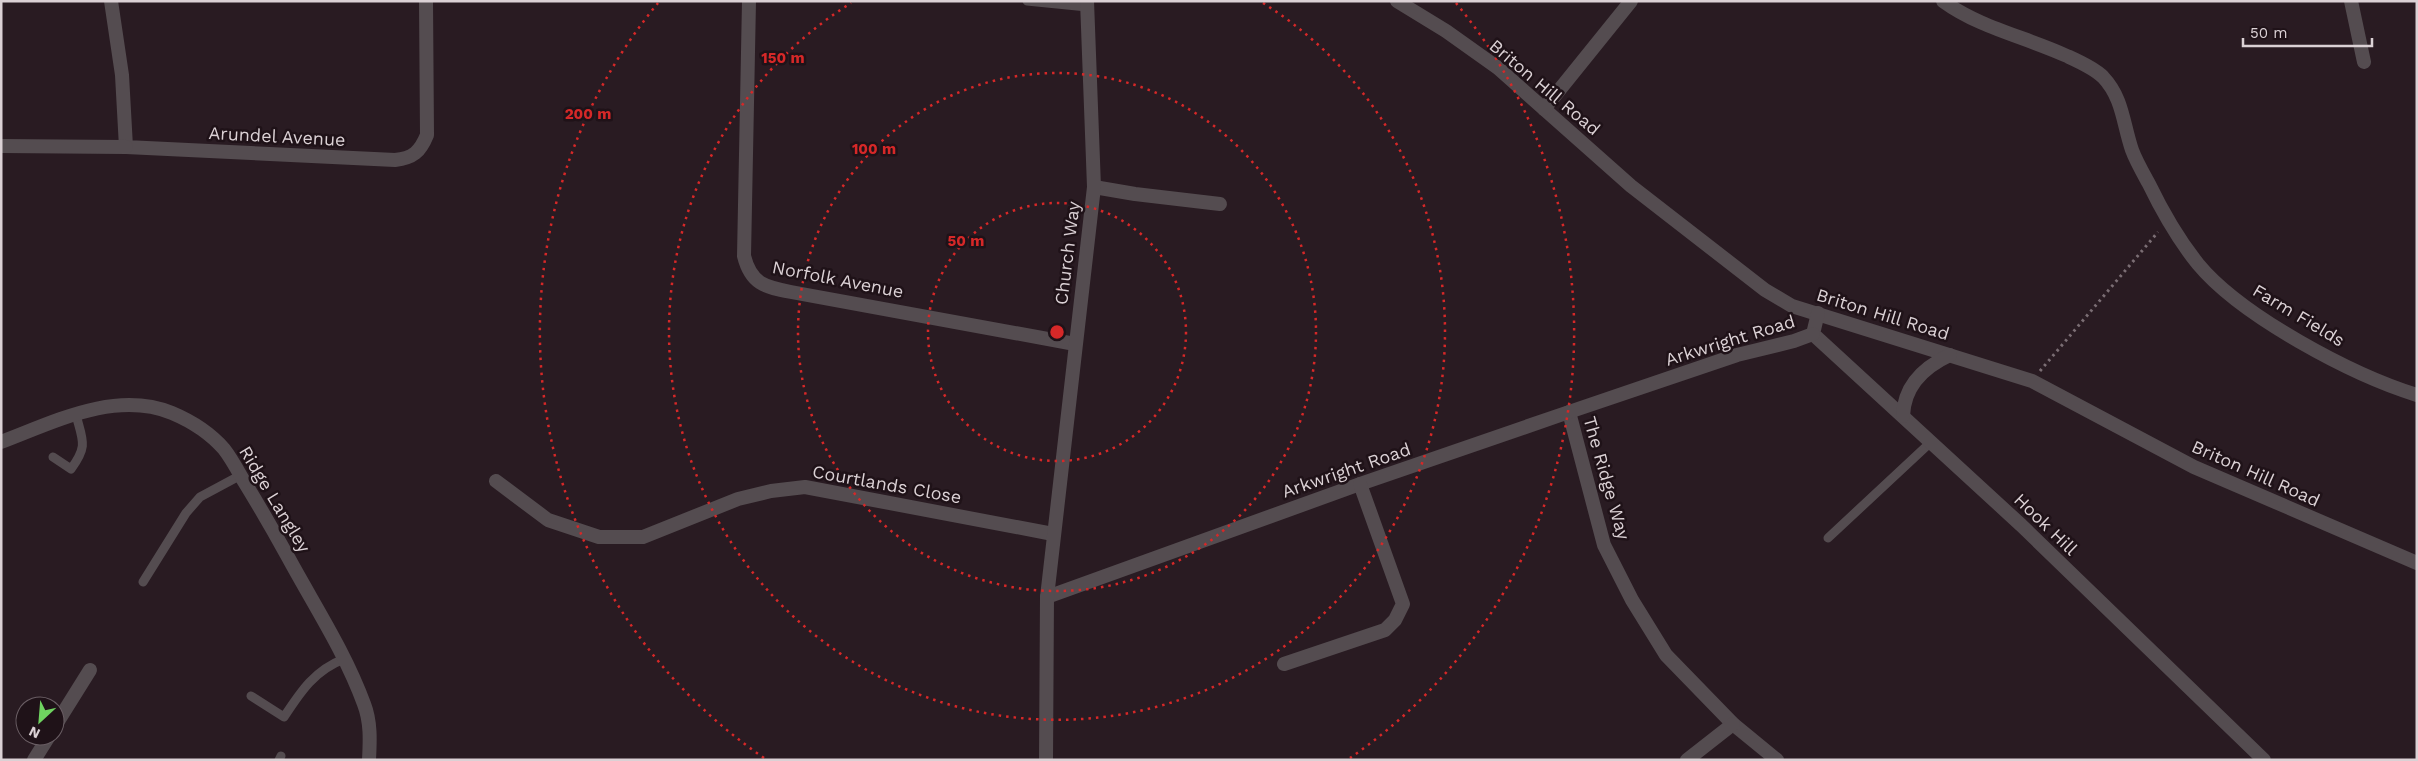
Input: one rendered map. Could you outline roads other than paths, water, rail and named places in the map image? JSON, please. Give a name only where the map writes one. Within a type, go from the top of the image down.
[{"type":"street","points":[[111,1],[122,75],[126,147]]},
{"type":"street","name":"Arundel Avenue","points":[[1,146],[126,147],[395,160],[409,158],[421,150],[427,135],[426,1]]},
{"type":"street","name":"Norfolk Avenue","points":[[750,1],[744,256],[747,271],[754,279],[776,289],[1074,344]]},
{"type":"street","name":"Briton Hill Road","points":[[1397,1],[1446,31],[1498,68],[1631,186],[1765,290],[1792,306],[2032,381],[2194,467],[2417,563]]},
{"type":"street","points":[[1544,109],[1631,1]]},
{"type":"street","name":"Farm Fields","points":[[1943,1],[1961,14],[2078,61],[2102,76],[2121,104],[2132,150],[2167,221],[2199,265],[2238,301],[2289,336],[2399,390],[2417,395]]},
{"type":"street","points":[[2351,1],[2364,62]]},
{"type":"street","name":"Church Way","points":[[1047,597],[1074,344],[1094,187],[1087,4]]},
{"type":"street","points":[[1094,187],[1220,204]]},
{"type":"street","points":[[1814,334],[1818,313]]},
{"type":"street","name":"Arkwright Road","points":[[1047,597],[1360,484],[1568,412],[1737,355],[1814,334]]},
{"type":"street","name":"Hook Hill","points":[[1814,334],[2022,525],[2264,760]]},
{"type":"street","points":[[1903,416],[1903,402],[1910,386],[1934,362],[1950,355]]},
{"type":"street","name":"Ridge Langley","points":[[1,442],[107,406],[143,406],[170,413],[198,426],[225,450],[241,475],[344,659],[365,705],[371,736],[369,760]]},
{"type":"street","name":"The Ridge Way","points":[[1568,412],[1604,545],[1632,600],[1666,655],[1733,724],[1777,760]]},
{"type":"street","name":"Courtlands Close","points":[[496,481],[548,520],[599,538],[643,537],[738,499],[771,491],[805,487],[1053,534]]},
{"type":"street","points":[[1284,664],[1384,630],[1395,620],[1403,604],[1360,484]]},
{"type":"street","points":[[1046,760],[1047,597]]},
{"type":"street","points":[[65,710],[90,670]]},
{"type":"street","points":[[1687,760],[1733,724]]},
{"type":"street","points":[[34,760],[43,746]]},
{"type":"lane","points":[[1027,1],[1087,4]]},
{"type":"lane","points":[[53,457],[71,469],[82,455],[84,444],[76,415]]},
{"type":"lane","points":[[1828,538],[1931,442]]},
{"type":"lane","points":[[143,582],[186,513],[200,497],[241,475]]},
{"type":"lane","points":[[251,696],[284,717],[301,690],[316,674],[328,665],[344,659]]}]
